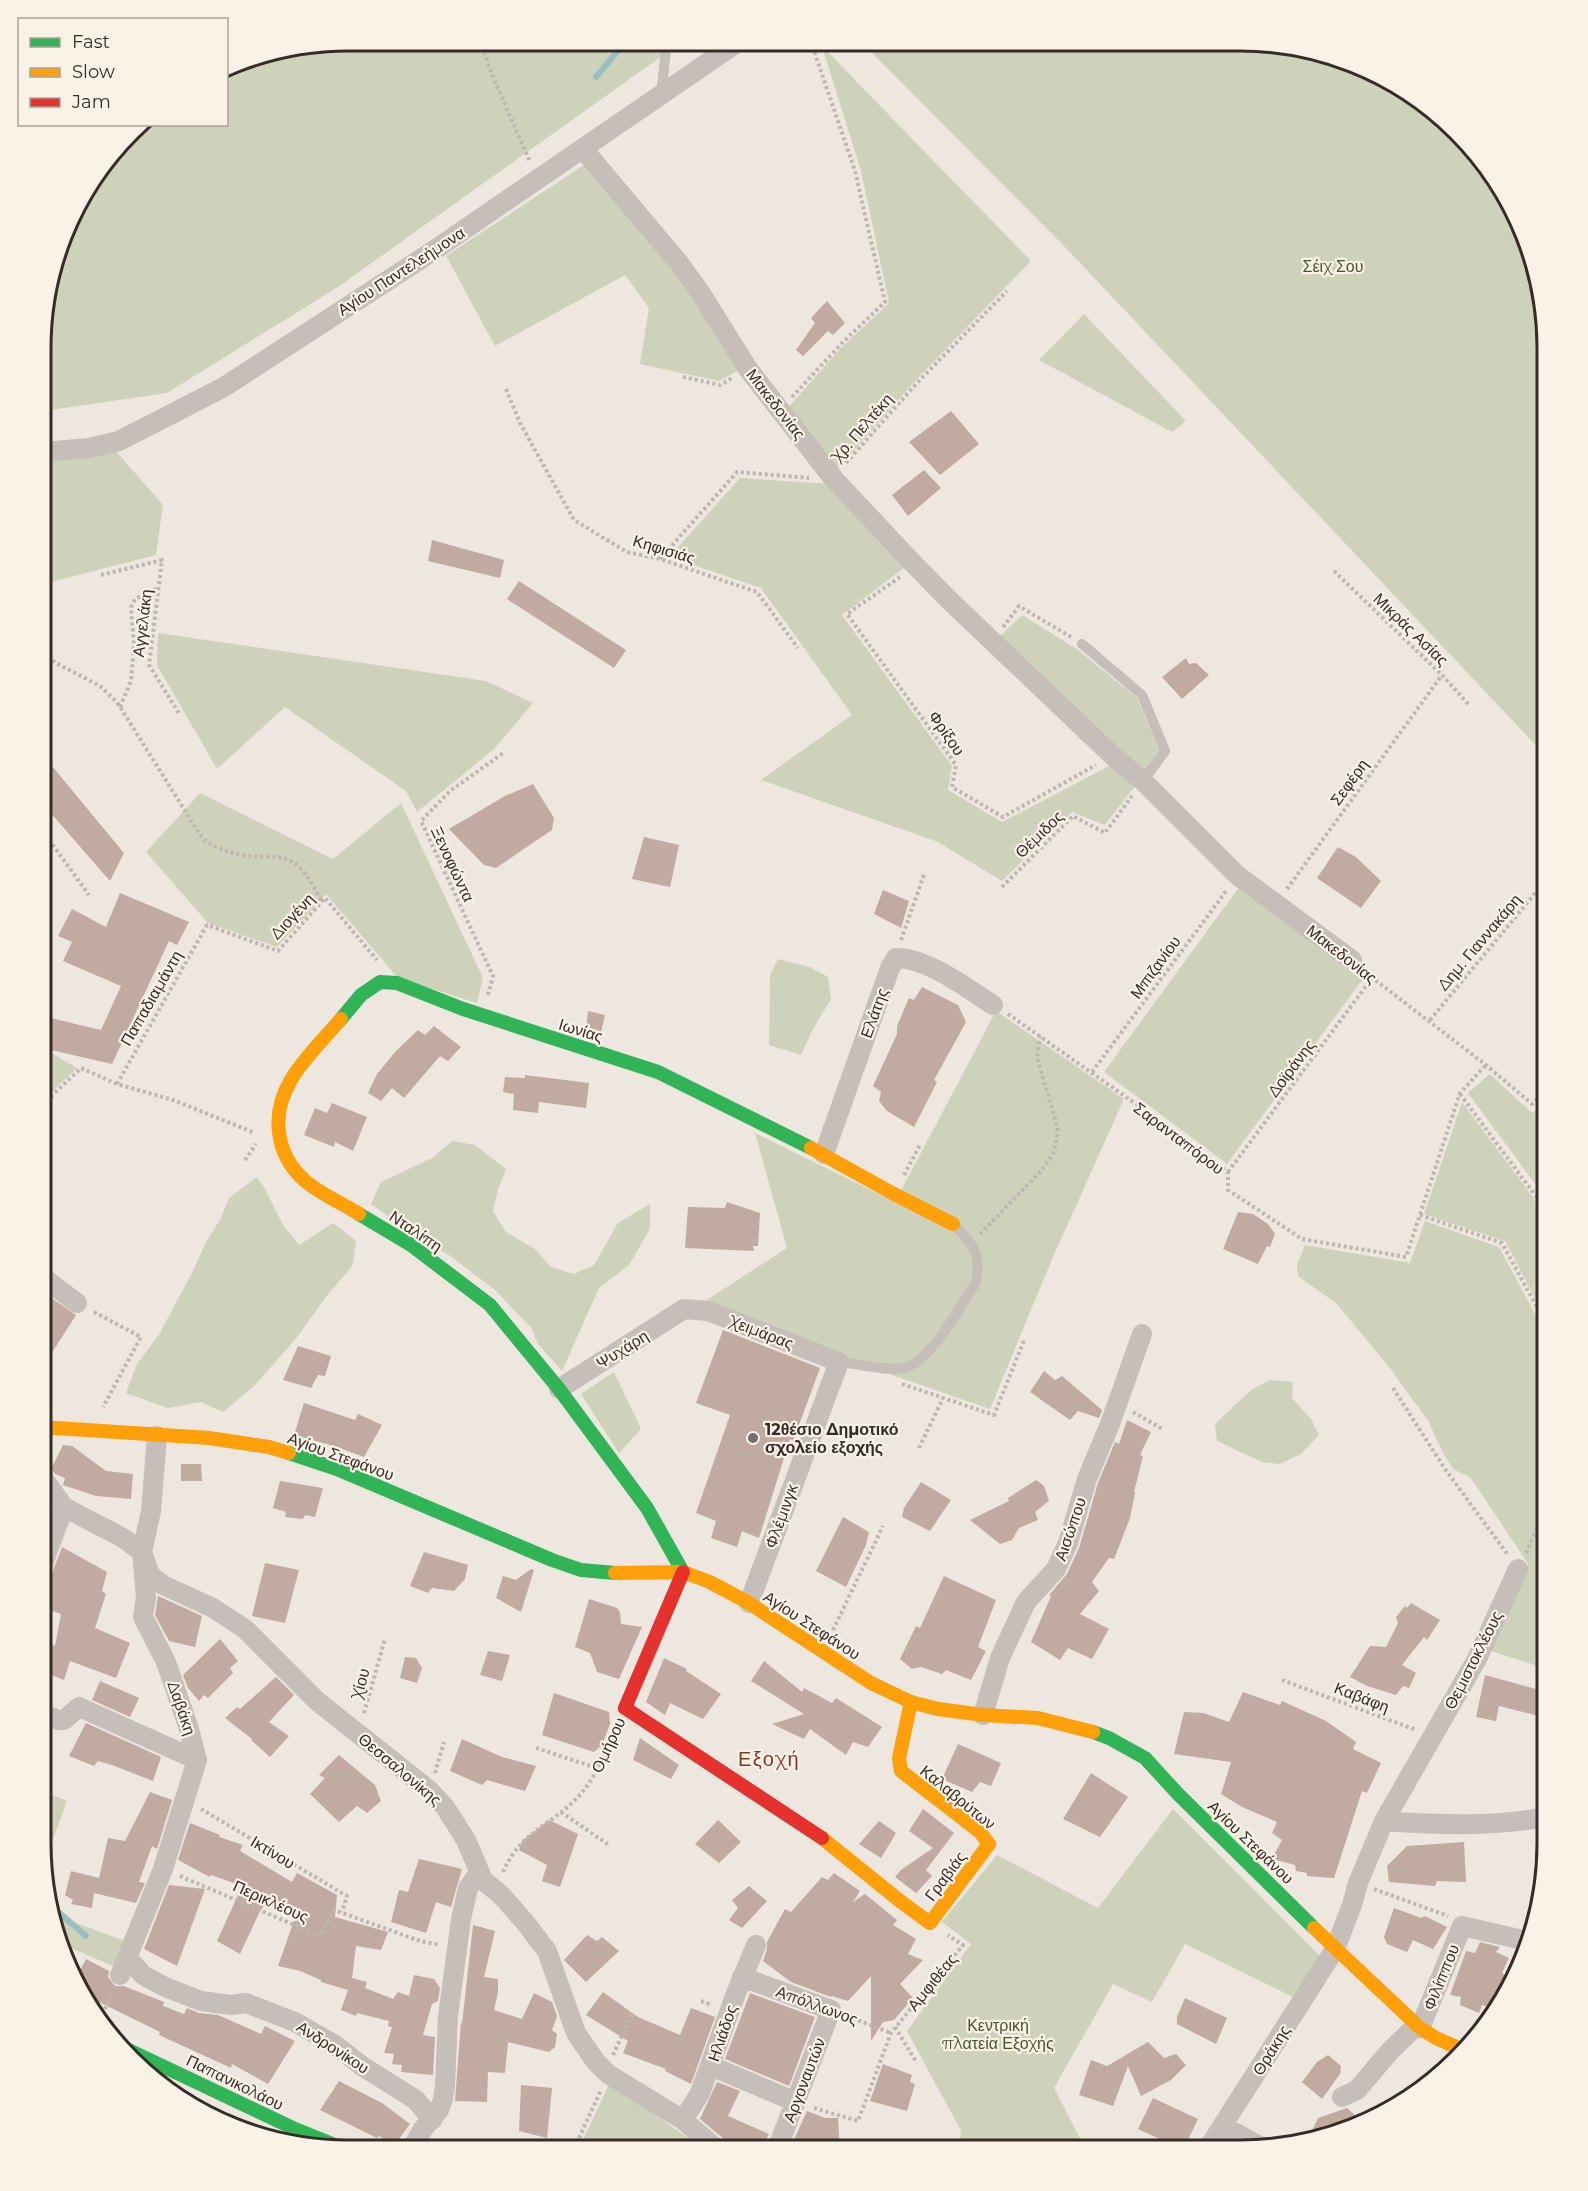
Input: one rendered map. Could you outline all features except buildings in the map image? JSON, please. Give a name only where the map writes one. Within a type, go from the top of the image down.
[{"type":"street","name":"Αγίου Παντελεήμονα","points":[[51,451],[89,448],[119,441],[224,387],[539,179],[725,51]]},
{"type":"street","name":"Μακεδονίας","points":[[583,149],[679,262],[748,369],[832,478],[992,641],[1113,756],[1143,781],[1237,875],[1352,960]]},
{"type":"street","points":[[896,958],[911,959],[945,975],[993,1005]]},
{"type":"street","name":"Ελάτης","points":[[824,1154],[890,968],[896,958]]},
{"type":"street","name":"Νταλίπη","points":[[397,983],[380,982],[362,995],[290,1079],[280,1100],[276,1119],[280,1143],[289,1164],[306,1180],[411,1245],[490,1305],[559,1389],[647,1508],[683,1572]]},
{"type":"street","name":"Ιωνίας","points":[[397,983],[482,1016],[658,1072],[824,1154],[953,1224]]},
{"type":"street","points":[[51,1283],[77,1303]]},
{"type":"street","name":"Ψυχάρη","points":[[559,1389],[684,1309]]},
{"type":"street","name":"Χειμάρας","points":[[684,1309],[708,1311],[839,1362]]},
{"type":"street","name":"Αισώπου","points":[[983,1715],[1000,1658],[1026,1602],[1056,1569],[1068,1543],[1088,1479],[1142,1334]]},
{"type":"street","name":"Φλέμινγκ","points":[[749,1603],[839,1362]]},
{"type":"street","name":"Αγίου Στεφάνου","points":[[51,1428],[208,1438],[269,1448],[337,1468],[552,1560],[581,1569],[611,1573],[683,1572],[710,1582],[749,1603],[871,1683],[911,1702],[938,1710],[1038,1718],[1078,1727],[1109,1738],[1145,1758],[1178,1794],[1335,1949],[1419,2026],[1436,2038],[1456,2047]]},
{"type":"street","name":"Δαβάκη","points":[[157,1436],[151,1511],[142,1552],[146,1597],[143,1617],[166,1662],[192,1737],[197,1760]]},
{"type":"street","points":[[51,1489],[64,1507],[123,1538],[142,1552]]},
{"type":"street","points":[[51,1542],[64,1507]]},
{"type":"street","name":"Θεσσαλονίκης","points":[[142,1552],[150,1575],[163,1585],[213,1608],[245,1629],[317,1701],[429,1790],[445,1807],[466,1840],[483,1880],[524,1921],[547,1951],[576,2032],[597,2062],[608,2074],[683,2120],[706,2140]]},
{"type":"street","name":"Θεμιστοκλέους","points":[[1335,1949],[1358,1883],[1384,1821],[1477,1659],[1518,1569]]},
{"type":"street","name":"Ομήρου","points":[[625,1708],[683,1572]]},
{"type":"street","name":"Καλαβρύτων","points":[[911,1702],[899,1758],[901,1772],[980,1832],[989,1844],[986,1849]]},
{"type":"street","points":[[51,1717],[64,1720],[79,1707],[197,1760],[163,1869],[124,1966]]},
{"type":"street","points":[[625,1708],[813,1830],[904,1906],[930,1923]]},
{"type":"street","points":[[1384,1821],[1450,1826],[1499,1824],[1537,1818]]},
{"type":"street","name":"Γραβιάς","points":[[930,1923],[986,1849]]},
{"type":"street","points":[[417,2140],[439,2110],[445,2086],[448,2016],[461,1919],[468,1888],[479,1873]]},
{"type":"street","name":"Φιλίππου","points":[[1419,2026],[1462,1926],[1520,1940]]},
{"type":"street","name":"Ηλιάδος","points":[[683,2120],[700,2093],[756,1945]]},
{"type":"street","name":"Θράκης","points":[[1214,2140],[1335,1949]]},
{"type":"street","name":"Ανδρονίκου","points":[[124,1966],[183,1994],[217,2004],[246,2003],[295,2022],[335,2045],[362,2066],[416,2100],[432,2120]]},
{"type":"street","name":"Απόλλωνος","points":[[742,1977],[831,2010]]},
{"type":"street","name":"Αργοναυτών","points":[[781,2140],[831,2010]]},
{"type":"street","points":[[1342,2097],[1356,2090],[1384,2058],[1419,2026]]},
{"type":"street","name":"Παπανικολάου","points":[[141,2056],[317,2138]]},
{"type":"street","points":[[711,2066],[796,2102]]},
{"type":"street","points":[[1223,2126],[1248,2140]]},
{"type":"lane","points":[[661,95],[666,51]]},
{"type":"lane","points":[[1082,644],[1142,695],[1165,751],[1143,781]]},
{"type":"lane","points":[[839,1362],[902,1368],[918,1363],[925,1357],[976,1282],[978,1259],[972,1242],[953,1224]]},
{"type":"path","points":[[484,51],[500,94],[539,179]]},
{"type":"path","points":[[781,410],[842,343],[885,302],[855,171],[814,51]]},
{"type":"path","name":"Χρ. Πελτέκη","points":[[660,559],[737,472],[832,478],[916,384],[1007,291]]},
{"type":"path","points":[[683,377],[720,385],[748,369]]},
{"type":"path","name":"Κηφισιάς","points":[[506,389],[520,423],[574,520],[627,552],[660,559],[757,592],[798,648]]},
{"type":"path","name":"Αγγελάκη","points":[[100,575],[162,560],[149,665],[180,715]]},
{"type":"path","name":"Φρίξου","points":[[916,566],[847,614],[956,765],[952,787],[1003,818],[1113,756]]},
{"type":"path","name":"Μικράς Ασίας","points":[[1334,571],[1442,675],[1469,705]]},
{"type":"path","points":[[120,707],[131,681],[134,645],[131,607],[135,599],[158,588]]},
{"type":"path","points":[[992,641],[1019,606],[1082,644]]},
{"type":"path","points":[[51,659],[100,686],[120,707],[202,838],[215,848],[231,852],[250,856],[284,857],[302,868],[322,902]]},
{"type":"path","name":"Σεφέρη","points":[[1276,904],[1442,675]]},
{"type":"path","name":"Ξενοφώντα","points":[[482,1016],[493,976],[421,821],[450,791],[503,753]]},
{"type":"path","name":"Θέμιδος","points":[[1002,887],[1073,816],[1105,833],[1143,781]]},
{"type":"path","points":[[51,843],[89,895]]},
{"type":"path","points":[[896,958],[925,872]]},
{"type":"path","name":"Μπιζανίου","points":[[1092,1072],[1237,875]]},
{"type":"path","name":"Δημ. Γιαννακάρη","points":[[1430,1020],[1537,891]]},
{"type":"path","name":"Διογένη","points":[[207,925],[278,951],[325,898],[397,983]]},
{"type":"path","name":"Παπαδιαμάντη","points":[[117,1084],[207,925]]},
{"type":"path","name":"Μακεδονίας","points":[[1352,960],[1372,978],[1430,1020],[1532,1104],[1537,1098]]},
{"type":"path","name":"Δοϊράνης","points":[[1228,1172],[1372,978]]},
{"type":"path","name":"Σαρανταπόρου","points":[[993,1005],[1092,1072],[1228,1172],[1228,1190],[1302,1239],[1406,1257],[1460,1093],[1486,1065]]},
{"type":"path","points":[[972,1242],[1042,1170],[1053,1154],[1058,1128],[1037,1058],[1040,1036]]},
{"type":"path","points":[[51,1096],[81,1068],[117,1084],[173,1100],[261,1136],[245,1160]]},
{"type":"path","points":[[1460,1093],[1537,1197]]},
{"type":"path","points":[[894,1194],[920,1145]]},
{"type":"path","points":[[1420,1215],[1502,1243],[1537,1308]]},
{"type":"path","points":[[77,1303],[141,1337],[90,1431]]},
{"type":"path","points":[[919,1448],[943,1398],[994,1415],[1025,1338]]},
{"type":"path","points":[[1393,1388],[1445,1469],[1518,1569],[1537,1528]]},
{"type":"path","points":[[1117,1403],[1164,1430]]},
{"type":"path","points":[[823,1653],[883,1526]]},
{"type":"path","name":"Χίου","points":[[358,1734],[385,1639]]},
{"type":"path","name":"Καβάφη","points":[[1282,1680],[1433,1737]]},
{"type":"path","name":"Ομήρου","points":[[492,1888],[522,1841],[582,1793],[597,1768],[625,1708]]},
{"type":"path","points":[[429,1790],[444,1742]]},
{"type":"path","points":[[536,1748],[597,1768]]},
{"type":"path","name":"Ικτίνου","points":[[185,1799],[347,1896],[342,1912]]},
{"type":"path","points":[[561,1812],[609,1845]]},
{"type":"path","name":"Περικλέους","points":[[163,1869],[320,1936],[334,1910],[342,1912]]},
{"type":"path","points":[[1358,1883],[1453,1918]]},
{"type":"path","points":[[342,1912],[420,1941],[458,1949]]},
{"type":"path","name":"Αμφιθέας","points":[[796,2102],[858,2121],[891,2033],[963,1945],[930,1923]]},
{"type":"path","points":[[104,2012],[124,1966]]},
{"type":"path","name":"Απόλλωνος","points":[[831,2010],[891,2033]]},
{"type":"path","points":[[578,2140],[608,2074],[608,2065],[633,2012]]},
{"type":"path","points":[[895,2027],[916,2062]]},
{"type":"green space","points":[[348,51],[669,51],[338,287],[167,393],[51,410],[51,348],[54,309],[67,253],[82,217],[101,183],[125,152],[151,126],[228,126],[228,77],[271,61],[309,54]]},
{"type":"green space","points":[[824,51],[827,51],[1031,261],[913,383],[833,474],[786,410],[840,349],[889,303],[861,171]]},
{"type":"green space","name":"Σέιχ Σου","points":[[870,51],[1240,51],[1279,54],[1317,61],[1371,82],[1421,112],[1450,138],[1476,167],[1506,217],[1527,271],[1534,309],[1537,348],[1537,746],[1065,247]]},
{"type":"green space","points":[[584,165],[697,297],[741,369],[719,381],[640,364],[649,308],[625,275],[495,346],[446,256]]},
{"type":"green space","points":[[1084,314],[1186,421],[1172,432],[1039,360]]},
{"type":"green space","points":[[114,449],[163,505],[156,555],[51,582],[51,458]]},
{"type":"green space","points":[[740,478],[832,484],[908,565],[842,615],[952,766],[948,790],[1002,822],[1115,763],[1138,782],[1105,825],[1072,812],[1002,881],[938,842],[761,780],[852,715],[761,588],[669,557]]},
{"type":"green space","points":[[1022,615],[1077,649],[1137,698],[1160,752],[1143,775],[996,640]]},
{"type":"green space","points":[[158,633],[486,681],[533,703],[494,749],[417,812],[406,791],[285,707],[217,769],[157,665]]},
{"type":"green space","points":[[200,793],[333,859],[401,803],[483,978],[477,1003],[398,978],[326,894],[277,947],[208,923],[146,852]]},
{"type":"green space","points":[[1240,886],[1362,980],[1227,1164],[1104,1072]]},
{"type":"green space","points":[[778,959],[810,967],[828,977],[831,999],[801,1055],[769,1045],[770,975]]},
{"type":"green space","points":[[996,1011],[1124,1099],[1052,1259],[990,1409],[699,1305],[787,1248],[755,1133],[895,1202]]},
{"type":"green space","points":[[51,1053],[77,1068],[51,1093]]},
{"type":"green space","points":[[1490,1074],[1532,1113],[1537,1110],[1537,1186],[1468,1093]]},
{"type":"green space","points":[[1462,1102],[1537,1203],[1537,1302],[1505,1241],[1424,1214]]},
{"type":"green space","points":[[452,1141],[475,1145],[506,1169],[493,1211],[506,1232],[535,1249],[551,1267],[574,1274],[594,1265],[618,1223],[650,1204],[650,1229],[629,1265],[599,1288],[562,1371],[538,1344],[532,1329],[495,1290],[449,1255],[421,1240],[371,1204],[381,1182],[432,1158]]},
{"type":"green space","points":[[257,1177],[283,1225],[299,1245],[333,1223],[356,1241],[353,1265],[325,1298],[298,1336],[256,1384],[223,1412],[201,1402],[168,1408],[126,1393],[137,1364],[158,1336],[207,1240],[220,1220],[229,1198]]},
{"type":"green space","points":[[1425,1221],[1499,1247],[1537,1317],[1537,1666],[1491,1651],[1528,1564],[1471,1478],[1453,1469],[1429,1422],[1389,1367],[1337,1304],[1298,1276],[1297,1265],[1305,1245],[1410,1263]]},
{"type":"green space","points":[[614,1372],[641,1429],[619,1453],[581,1394]]},
{"type":"green space","points":[[1270,1380],[1293,1382],[1292,1398],[1311,1419],[1319,1435],[1301,1454],[1280,1464],[1262,1462],[1217,1441],[1215,1424],[1251,1390]]},
{"type":"green space","points":[[51,1794],[67,1801],[52,1842],[51,1851]]},
{"type":"green space","name":"Κεντρική πλατεία Εξοχής","points":[[1173,1809],[1321,1957],[1295,1998],[1185,1944],[1152,2002],[1113,1984],[1054,2088],[1081,2140],[960,2140],[961,2131],[907,2031],[971,1944],[942,1922],[997,1855],[1098,1908]]},
{"type":"green space","points":[[59,1909],[65,1919],[131,1943],[120,1969],[71,1948]]},
{"type":"green space","points":[[610,2082],[691,2140],[583,2140]]},
{"type":"waterway","points":[[596,77],[618,51]]},
{"type":"waterway","points":[[60,1913],[86,1936]]},
{"type":"traffic: fast","points":[[341,1019],[361,995],[380,982],[397,983],[463,1009],[658,1072],[811,1148]]},
{"type":"traffic: fast","points":[[359,1214],[411,1245],[490,1305],[559,1389],[647,1508],[683,1572]]},
{"type":"traffic: fast","points":[[289,1453],[337,1469],[552,1560],[581,1570],[615,1573]]},
{"type":"traffic: fast","points":[[1093,1732],[1145,1758],[1178,1794],[1314,1928]]},
{"type":"traffic: fast","points":[[141,2056],[317,2138]]},
{"type":"traffic: slow","points":[[341,1019],[307,1057],[288,1085],[282,1099],[279,1132],[284,1152],[299,1175],[317,1190],[359,1214]]},
{"type":"traffic: slow","points":[[811,1148],[953,1224]]},
{"type":"traffic: slow","points":[[51,1428],[209,1438],[269,1447],[289,1453]]},
{"type":"traffic: slow","points":[[615,1573],[683,1572],[710,1582],[749,1603],[871,1683],[911,1702],[938,1709],[983,1715],[1038,1718],[1093,1732]]},
{"type":"traffic: slow","points":[[822,1838],[930,1923],[989,1844],[980,1832],[901,1771],[899,1758],[911,1702]]},
{"type":"traffic: slow","points":[[1314,1928],[1420,2028],[1456,2047]]},
{"type":"traffic: jam","points":[[683,1572],[625,1708],[822,1838]]},
{"type":"place","name":"12θέσιο Δημοτικό σχολείο εξοχής","points":[[753,1438]]},
{"type":"district","name":"Εξοχή","points":[[769,1759]]}]
